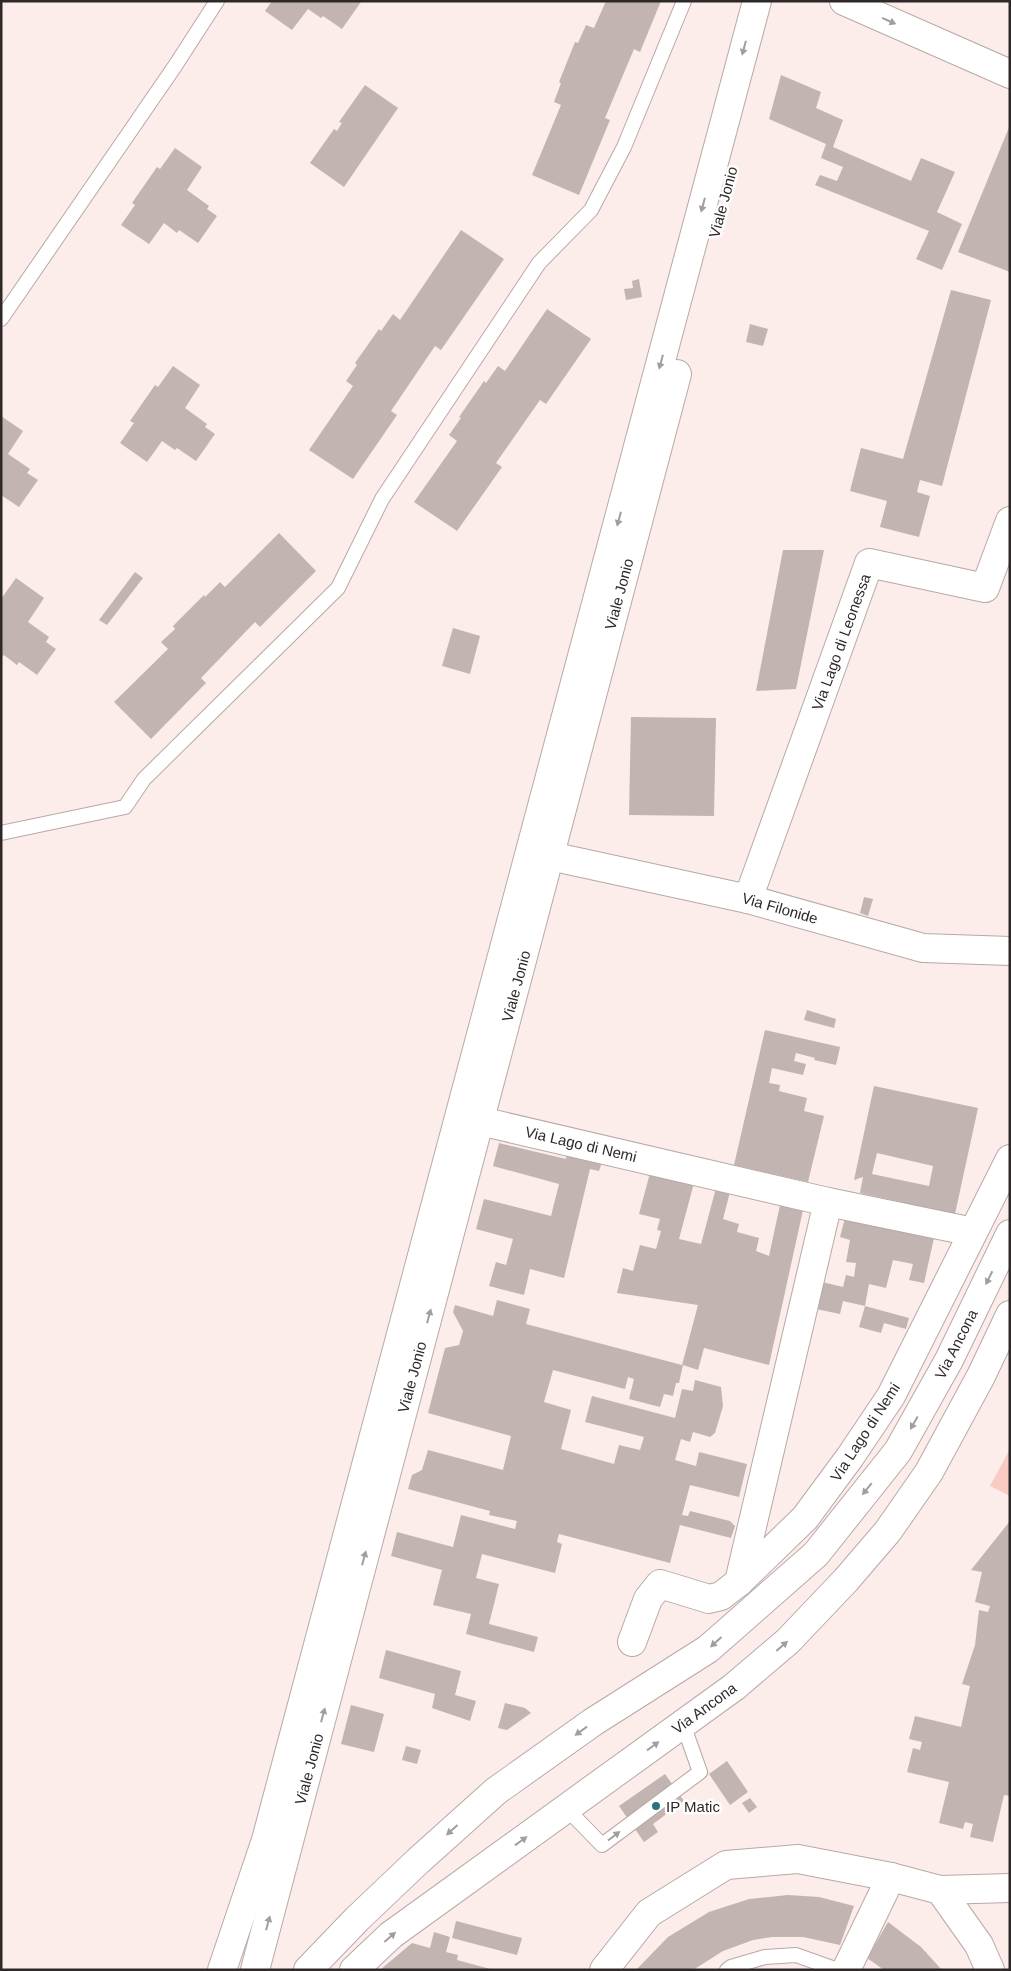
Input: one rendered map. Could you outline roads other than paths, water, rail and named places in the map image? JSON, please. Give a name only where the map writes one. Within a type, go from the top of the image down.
[{"type":"street","name":"Viale Jonio","points":[[222,1963],[266,1840],[757,1]]},
{"type":"street","name":"Viale Jonio","points":[[255,1970],[776,1]]},
{"type":"street","points":[[844,1],[1010,74]]},
{"type":"street","name":"Via Lago di Leonessa","points":[[748,899],[869,563],[984,588],[1010,521]]},
{"type":"street","name":"Via Filonide","points":[[550,856],[748,899],[923,948],[1010,951]]},
{"type":"street","name":"Via Lago di Nemi","points":[[480,1121],[828,1202],[973,1232]]},
{"type":"street","name":"Via Lago di Nemi","points":[[632,1642],[648,1599],[660,1584],[709,1599],[721,1596],[806,1518],[891,1396],[1010,1159]]},
{"type":"street","points":[[738,1582],[828,1202]]},
{"type":"street","name":"Via Ancona","points":[[308,1970],[357,1919],[496,1791],[593,1722],[708,1649],[816,1554],[898,1451],[949,1360],[1010,1234]]},
{"type":"street","name":"Via Ancona","points":[[354,1970],[391,1935],[734,1688],[788,1640],[852,1573],[888,1531],[928,1472],[981,1376],[1010,1315]]},
{"type":"street","name":"Via Ancona","points":[[981,1376],[1010,1338]]},
{"type":"street","points":[[605,1969],[649,1913],[726,1865],[798,1859],[891,1877],[940,1890],[1010,1888]]},
{"type":"street","points":[[848,1968],[891,1877]]},
{"type":"street","points":[[940,1890],[978,1944],[990,1970]]},
{"type":"lane","points":[[1,319],[175,66],[217,1]]},
{"type":"lane","points":[[1,833],[124,807],[144,779],[338,588],[382,499],[539,263],[591,210],[624,147],[684,1]]},
{"type":"lane","points":[[566,1808],[602,1845],[700,1772],[684,1724]]},
{"type":"lane","points":[[727,1970],[731,1967],[765,1957],[796,1955],[848,1968]]},
{"type":"place","name":"IP Matic","points":[[656,1806]]}]
